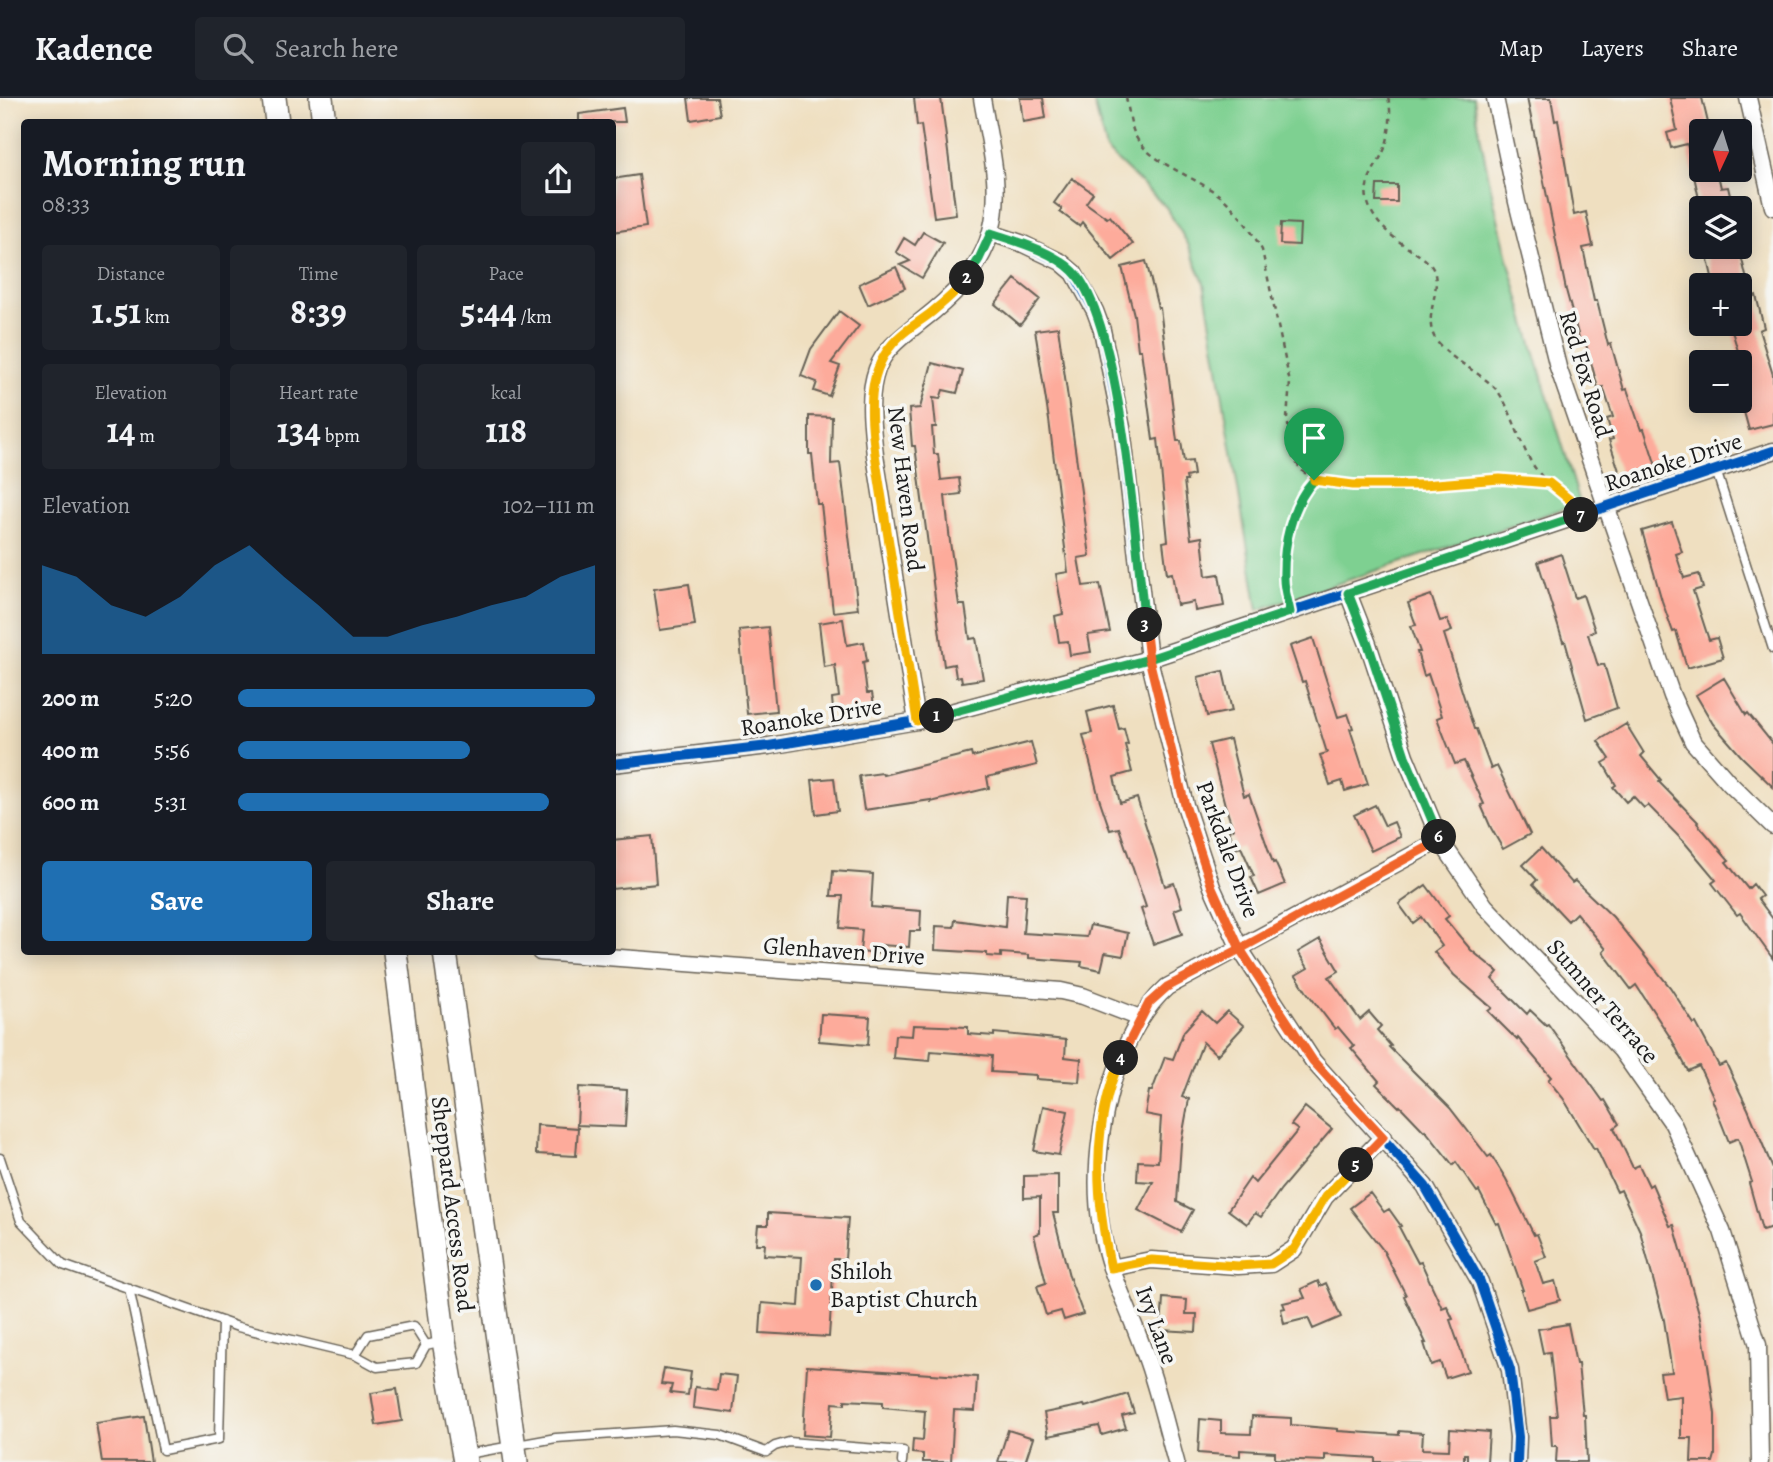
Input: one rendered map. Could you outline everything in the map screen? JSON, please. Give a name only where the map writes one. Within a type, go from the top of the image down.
[{"type":"main road","points":[[274,98],[277,119]]},
{"type":"main road","points":[[321,98],[324,119]]},
{"type":"main road","name":"Sheppard Access Road","points":[[395,955],[435,1343],[464,1458]]},
{"type":"main road","name":"Sheppard Access Road","points":[[446,955],[515,1454]]},
{"type":"street","name":"New Haven Road","points":[[917,721],[875,454],[871,392],[877,368],[886,353],[899,338],[963,284],[991,233],[996,186],[982,98]]},
{"type":"street","name":"Red Fox Road","points":[[1495,98],[1517,202],[1558,367],[1672,696],[1693,742],[1729,783],[1773,826]]},
{"type":"street","points":[[1748,98],[1773,207]]},
{"type":"street","name":"Parkdale Drive","points":[[991,233],[1021,243],[1061,262],[1074,272],[1084,286],[1099,321],[1122,428],[1149,659],[1185,805],[1212,887],[1240,949],[1313,1061],[1425,1186],[1480,1282],[1510,1370],[1518,1437],[1517,1462]]},
{"type":"street","name":"Roanoke Drive","points":[[616,764],[769,746],[917,721],[1149,659],[1773,451]]},
{"type":"street","name":"Sumner Terrace","points":[[1348,593],[1405,756],[1440,840],[1485,906],[1621,1050],[1673,1124],[1722,1231],[1758,1345],[1760,1462]]},
{"type":"street","name":"Ivy Lane","points":[[1175,1462],[1152,1374],[1111,1268],[1098,1199],[1098,1149],[1116,1069],[1149,1003],[1167,987],[1440,840]]},
{"type":"street","name":"Glenhaven Drive","points":[[580,955],[1061,991],[1083,996],[1140,1018]]},
{"type":"street","points":[[1111,1268],[1152,1260],[1238,1266],[1271,1264],[1294,1249],[1325,1197],[1383,1137]]},
{"type":"lane","points":[[1716,470],[1773,649]]},
{"type":"lane","points":[[0,1158],[21,1222],[63,1265],[222,1321],[355,1355],[377,1367],[416,1363],[435,1343],[414,1326],[398,1328],[368,1335],[355,1355]]},
{"type":"lane","points":[[128,1288],[163,1450],[219,1439],[222,1321]]},
{"type":"lane","points":[[464,1458],[515,1454],[556,1438],[673,1430],[720,1435],[766,1452]]},
{"type":"lane","points":[[766,1452],[789,1442],[903,1451],[902,1462]]},
{"type":"lane","points":[[766,1452],[768,1462]]},
{"type":"path","points":[[1126,98],[1134,134],[1139,142],[1150,153],[1226,201],[1252,232],[1262,250],[1290,383],[1287,418],[1293,457],[1301,470],[1314,480],[1353,485],[1423,485],[1500,479],[1549,483]]},
{"type":"path","points":[[1388,98],[1389,126],[1386,145],[1367,182],[1366,196],[1373,217],[1402,244],[1427,261],[1434,270],[1431,326],[1441,346],[1484,377],[1500,394],[1534,466],[1549,483],[1586,513]]},
{"type":"path","points":[[1290,612],[1284,582],[1286,546],[1296,508],[1305,490],[1314,480]]},
{"type":"green space","points":[[1093,98],[1474,98],[1506,251],[1580,503],[1258,610],[1204,283],[1188,244],[1166,207],[1106,150]]},
{"type":"building","points":[[688,98],[717,98],[720,115],[691,120]]},
{"type":"building","points":[[914,98],[941,98],[956,214],[934,217],[921,125],[917,126]]},
{"type":"building","points":[[1020,98],[1043,98],[1046,118],[1023,122]]},
{"type":"building","points":[[1527,98],[1551,98],[1555,121],[1558,120],[1574,215],[1586,212],[1593,246],[1583,248],[1594,301],[1597,301],[1608,345],[1611,344],[1624,390],[1627,389],[1641,430],[1644,429],[1656,466],[1621,477],[1609,440],[1613,439],[1607,419],[1613,417],[1603,387],[1598,388],[1586,344],[1581,345],[1566,290]]},
{"type":"building","points":[[1670,98],[1702,98],[1707,119],[1689,119],[1689,153],[1687,144],[1671,148],[1667,133],[1677,130]]},
{"type":"building","points":[[623,108],[625,122],[616,122],[616,119],[579,119],[579,114]]},
{"type":"building","points":[[639,175],[646,227],[616,231],[616,178]]},
{"type":"building","points":[[1072,178],[1093,193],[1086,203],[1107,218],[1110,216],[1133,244],[1113,260],[1082,222],[1079,226],[1060,212],[1062,209],[1054,203]]},
{"type":"building","points":[[1695,182],[1720,182],[1721,188],[1728,187],[1730,196],[1698,196]]},
{"type":"building","points":[[1377,185],[1397,185],[1397,202],[1376,202]]},
{"type":"building","points":[[1281,223],[1300,224],[1299,245],[1280,244]]},
{"type":"building","points":[[923,232],[943,243],[922,278],[900,265],[910,261],[896,252],[904,238],[915,245]]},
{"type":"building","points":[[1708,259],[1742,259],[1745,273],[1711,273]]},
{"type":"building","points":[[1146,261],[1160,308],[1177,441],[1181,441],[1184,462],[1192,461],[1194,475],[1186,477],[1187,481],[1184,481],[1191,539],[1202,537],[1206,576],[1219,574],[1224,606],[1195,611],[1194,602],[1177,605],[1172,573],[1167,574],[1163,542],[1168,541],[1158,439],[1153,440],[1141,350],[1138,350],[1134,315],[1122,267]]},
{"type":"building","points":[[896,267],[905,288],[868,305],[859,284]]},
{"type":"building","points":[[1015,279],[1040,299],[1020,325],[995,304]]},
{"type":"building","points":[[1756,295],[1764,328],[1759,330],[1773,375],[1773,424],[1749,430],[1744,413],[1752,413],[1752,350],[1738,350],[1734,336],[1752,336],[1752,297]]},
{"type":"building","points":[[839,311],[859,326],[831,363],[840,366],[829,396],[814,391],[817,382],[801,376],[811,349]]},
{"type":"building","points":[[1058,327],[1090,556],[1078,558],[1083,586],[1100,584],[1110,632],[1088,635],[1091,652],[1070,655],[1068,641],[1059,642],[1055,616],[1063,614],[1056,574],[1068,572],[1035,330]]},
{"type":"building","points":[[932,363],[963,371],[957,393],[943,390],[940,399],[933,398],[936,427],[932,427],[934,454],[938,454],[941,480],[959,478],[961,494],[945,496],[950,542],[959,605],[965,605],[970,639],[976,638],[983,679],[962,682],[961,676],[956,677],[954,664],[944,666],[915,446],[912,446],[909,409],[920,408]]},
{"type":"building","points":[[809,416],[832,417],[831,464],[840,463],[858,609],[833,612],[821,504],[817,504],[812,454],[809,454]]},
{"type":"building","points":[[1672,522],[1682,552],[1676,554],[1684,578],[1699,574],[1703,588],[1693,591],[1709,640],[1717,638],[1723,658],[1687,668],[1676,631],[1673,632],[1662,601],[1642,531]]},
{"type":"building","points":[[1561,554],[1575,598],[1583,595],[1595,631],[1588,634],[1598,666],[1604,664],[1617,708],[1587,719],[1565,641],[1563,642],[1538,562]]},
{"type":"building","points":[[689,584],[695,625],[660,630],[654,589]]},
{"type":"building","points":[[1431,595],[1440,621],[1447,619],[1452,631],[1444,634],[1474,729],[1491,769],[1497,766],[1530,834],[1503,849],[1491,828],[1481,805],[1484,804],[1464,761],[1455,764],[1437,718],[1442,716],[1428,674],[1424,676],[1417,652],[1420,652],[1411,626],[1416,625],[1408,603]]},
{"type":"building","points":[[843,619],[847,645],[864,642],[867,661],[863,662],[867,693],[872,693],[874,705],[833,710],[832,698],[839,697],[835,665],[824,667],[819,623]]},
{"type":"building","points":[[768,627],[776,711],[747,714],[739,630]]},
{"type":"building","points":[[1313,638],[1338,717],[1348,714],[1353,728],[1350,729],[1368,784],[1345,791],[1342,781],[1330,785],[1320,755],[1327,753],[1305,681],[1302,682],[1290,646]]},
{"type":"building","points":[[1223,671],[1232,711],[1207,716],[1198,677]]},
{"type":"building","points":[[1724,678],[1746,715],[1748,713],[1773,744],[1773,787],[1713,724],[1696,695]]},
{"type":"building","points":[[1113,705],[1119,729],[1124,728],[1132,772],[1114,777],[1120,803],[1137,798],[1165,886],[1174,883],[1182,907],[1174,910],[1182,934],[1153,944],[1141,909],[1146,907],[1119,828],[1110,830],[1083,735],[1092,733],[1087,712]]},
{"type":"building","points":[[1626,724],[1644,753],[1641,756],[1661,780],[1659,782],[1698,822],[1729,860],[1726,862],[1748,889],[1753,884],[1762,896],[1758,899],[1773,919],[1773,959],[1740,913],[1737,915],[1712,883],[1716,880],[1685,843],[1648,805],[1644,808],[1633,796],[1626,802],[1613,787],[1616,785],[1603,763],[1610,759],[1598,741]]},
{"type":"building","points":[[1230,739],[1244,796],[1249,794],[1273,863],[1275,862],[1285,884],[1259,895],[1241,847],[1235,849],[1229,830],[1233,829],[1209,744]]},
{"type":"building","points":[[1031,742],[1037,765],[987,777],[989,788],[931,802],[864,810],[859,776],[883,775],[971,753],[972,757]]},
{"type":"building","points":[[834,778],[838,811],[816,814],[812,780]]},
{"type":"building","points":[[1375,805],[1385,826],[1394,822],[1400,837],[1371,851],[1354,815]]},
{"type":"building","points":[[652,836],[656,884],[616,889],[616,840]]},
{"type":"building","points":[[1541,848],[1572,883],[1575,881],[1613,917],[1670,987],[1694,1024],[1696,1023],[1719,1066],[1726,1063],[1773,1169],[1773,1227],[1762,1230],[1749,1183],[1752,1182],[1738,1138],[1729,1142],[1712,1099],[1714,1098],[1699,1066],[1688,1071],[1672,1040],[1636,985],[1631,989],[1603,952],[1606,949],[1576,913],[1568,921],[1533,884],[1537,880],[1523,865]]},
{"type":"building","points":[[833,871],[873,874],[871,907],[921,911],[920,931],[910,931],[909,947],[881,945],[881,954],[860,952],[862,930],[840,928],[843,896],[831,896]]},
{"type":"building","points":[[1426,885],[1449,916],[1445,919],[1471,950],[1498,972],[1492,979],[1527,1014],[1530,1010],[1548,1024],[1603,1101],[1605,1100],[1619,1124],[1614,1128],[1633,1168],[1639,1165],[1649,1186],[1652,1184],[1670,1226],[1674,1225],[1699,1313],[1707,1358],[1715,1414],[1713,1462],[1691,1462],[1692,1438],[1681,1438],[1681,1396],[1664,1398],[1660,1373],[1672,1372],[1664,1320],[1640,1231],[1621,1190],[1617,1192],[1596,1148],[1594,1149],[1563,1098],[1548,1080],[1551,1077],[1518,1038],[1517,1040],[1488,1011],[1492,1008],[1454,975],[1434,952],[1442,946],[1421,917],[1413,923],[1399,904]]},
{"type":"building","points":[[1007,894],[1026,895],[1023,933],[1087,937],[1090,925],[1128,933],[1123,956],[1105,953],[1101,970],[1081,966],[1082,962],[1029,958],[1029,955],[1001,953],[1001,957],[987,956],[987,953],[935,950],[936,926],[954,927],[955,920],[1005,927]]},
{"type":"building","points":[[1320,939],[1339,971],[1329,977],[1360,1020],[1369,1012],[1381,1026],[1377,1030],[1391,1046],[1389,1047],[1450,1108],[1488,1157],[1491,1155],[1534,1235],[1537,1234],[1546,1257],[1535,1261],[1543,1284],[1555,1281],[1560,1300],[1527,1309],[1499,1223],[1496,1224],[1479,1191],[1477,1192],[1456,1162],[1453,1165],[1425,1130],[1376,1084],[1379,1081],[1351,1048],[1354,1046],[1338,1027],[1335,1029],[1306,991],[1296,975],[1308,968],[1298,952]]},
{"type":"building","points":[[1202,1011],[1215,1023],[1227,1011],[1244,1026],[1217,1055],[1203,1042],[1182,1097],[1189,1099],[1181,1143],[1177,1202],[1193,1210],[1181,1232],[1138,1210],[1153,1182],[1137,1181],[1138,1161],[1158,1162],[1161,1117],[1145,1114],[1149,1091],[1152,1091],[1165,1057],[1173,1059],[1184,1031]]},
{"type":"building","points":[[821,1014],[870,1017],[868,1045],[819,1041]]},
{"type":"building","points":[[913,1025],[968,1027],[968,1034],[994,1036],[994,1033],[1066,1040],[1065,1057],[1081,1059],[1079,1082],[1036,1079],[1036,1075],[991,1072],[992,1056],[931,1051],[930,1061],[893,1058],[895,1035],[912,1036]]},
{"type":"building","points":[[579,1087],[627,1090],[625,1127],[577,1125]]},
{"type":"building","points":[[1043,1106],[1068,1111],[1059,1155],[1034,1151]]},
{"type":"building","points":[[1305,1107],[1332,1129],[1261,1217],[1255,1213],[1247,1224],[1228,1210],[1250,1178],[1255,1183],[1298,1130],[1291,1125]]},
{"type":"building","points":[[537,1125],[578,1128],[576,1156],[536,1154]]},
{"type":"building","points":[[1058,1175],[1058,1213],[1053,1213],[1069,1276],[1083,1314],[1064,1320],[1061,1311],[1046,1315],[1037,1286],[1046,1283],[1034,1235],[1040,1233],[1040,1197],[1024,1198],[1024,1176]]},
{"type":"building","points":[[1370,1193],[1384,1212],[1389,1209],[1401,1226],[1399,1227],[1418,1263],[1421,1262],[1442,1308],[1447,1306],[1468,1371],[1446,1378],[1440,1362],[1431,1365],[1426,1343],[1404,1296],[1406,1295],[1383,1250],[1350,1208]]},
{"type":"building","name":"Shiloh Baptist Church","points":[[768,1213],[848,1218],[845,1259],[834,1259],[829,1337],[760,1333],[762,1303],[799,1306],[802,1257],[764,1255],[765,1244],[756,1244],[758,1225],[768,1225]]},
{"type":"building","points":[[1318,1281],[1320,1286],[1326,1283],[1341,1317],[1313,1329],[1308,1318],[1284,1324],[1281,1309],[1285,1308],[1283,1303],[1305,1298],[1301,1289]]},
{"type":"building","points":[[1163,1298],[1187,1300],[1186,1314],[1197,1314],[1196,1332],[1161,1330]]},
{"type":"building","points":[[1568,1324],[1578,1364],[1585,1415],[1587,1462],[1556,1462],[1557,1446],[1552,1446],[1550,1416],[1557,1416],[1550,1352],[1543,1353],[1538,1329]]},
{"type":"building","points":[[807,1366],[977,1377],[975,1411],[954,1410],[951,1462],[923,1462],[923,1454],[912,1453],[913,1439],[923,1440],[925,1411],[883,1407],[883,1402],[845,1400],[845,1404],[833,1403],[830,1437],[803,1435]]},
{"type":"building","points":[[664,1368],[691,1372],[688,1395],[670,1393],[672,1385],[661,1384]]},
{"type":"building","points":[[719,1374],[737,1376],[733,1413],[693,1408],[695,1387],[717,1390]]},
{"type":"building","points":[[397,1389],[402,1421],[376,1425],[371,1393]]},
{"type":"building","points":[[1128,1394],[1134,1413],[1122,1416],[1126,1428],[1102,1435],[1099,1426],[1048,1436],[1044,1413],[1084,1405],[1085,1407]]},
{"type":"building","points":[[144,1416],[151,1462],[102,1462],[96,1423]]},
{"type":"building","points":[[1252,1416],[1291,1418],[1291,1425],[1338,1431],[1399,1435],[1399,1431],[1423,1433],[1422,1449],[1449,1450],[1450,1429],[1489,1432],[1487,1462],[1467,1462],[1467,1454],[1464,1454],[1464,1462],[1375,1462],[1375,1458],[1325,1455],[1325,1461],[1275,1459],[1275,1452],[1240,1450],[1240,1456],[1198,1453],[1200,1419],[1221,1421],[1221,1433],[1251,1434]]},
{"type":"building","points":[[1008,1430],[1033,1438],[1025,1462],[998,1462]]},
{"type":"cycle path","points":[[991,233],[1021,243],[1061,262],[1074,273],[1095,311],[1102,330],[1122,428],[1149,659],[1185,805],[1212,887],[1240,949],[1313,1061],[1425,1186],[1480,1282],[1510,1370],[1518,1437],[1517,1462]]},
{"type":"cycle path","points":[[616,764],[769,746],[917,721],[1149,659],[1773,451]]},
{"type":"place","name":"Shiloh Baptist Church","points":[[816,1285]]},
{"type":"route","points":[[1314,480],[1305,490],[1296,508],[1286,546],[1284,582],[1290,612],[1149,659],[917,721],[871,421],[871,392],[877,368],[899,338],[963,284],[991,233],[1021,243],[1061,262],[1074,272],[1084,286],[1102,330],[1122,428],[1149,659],[1185,805],[1212,887],[1240,949],[1167,987],[1149,1003],[1116,1069],[1098,1149],[1098,1199],[1111,1268],[1152,1260],[1238,1266],[1271,1264],[1294,1249],[1325,1197],[1383,1137],[1313,1061],[1240,949],[1440,840],[1405,756],[1348,593],[1586,513],[1549,483],[1500,479],[1423,485],[1353,485],[1314,480]]}]
